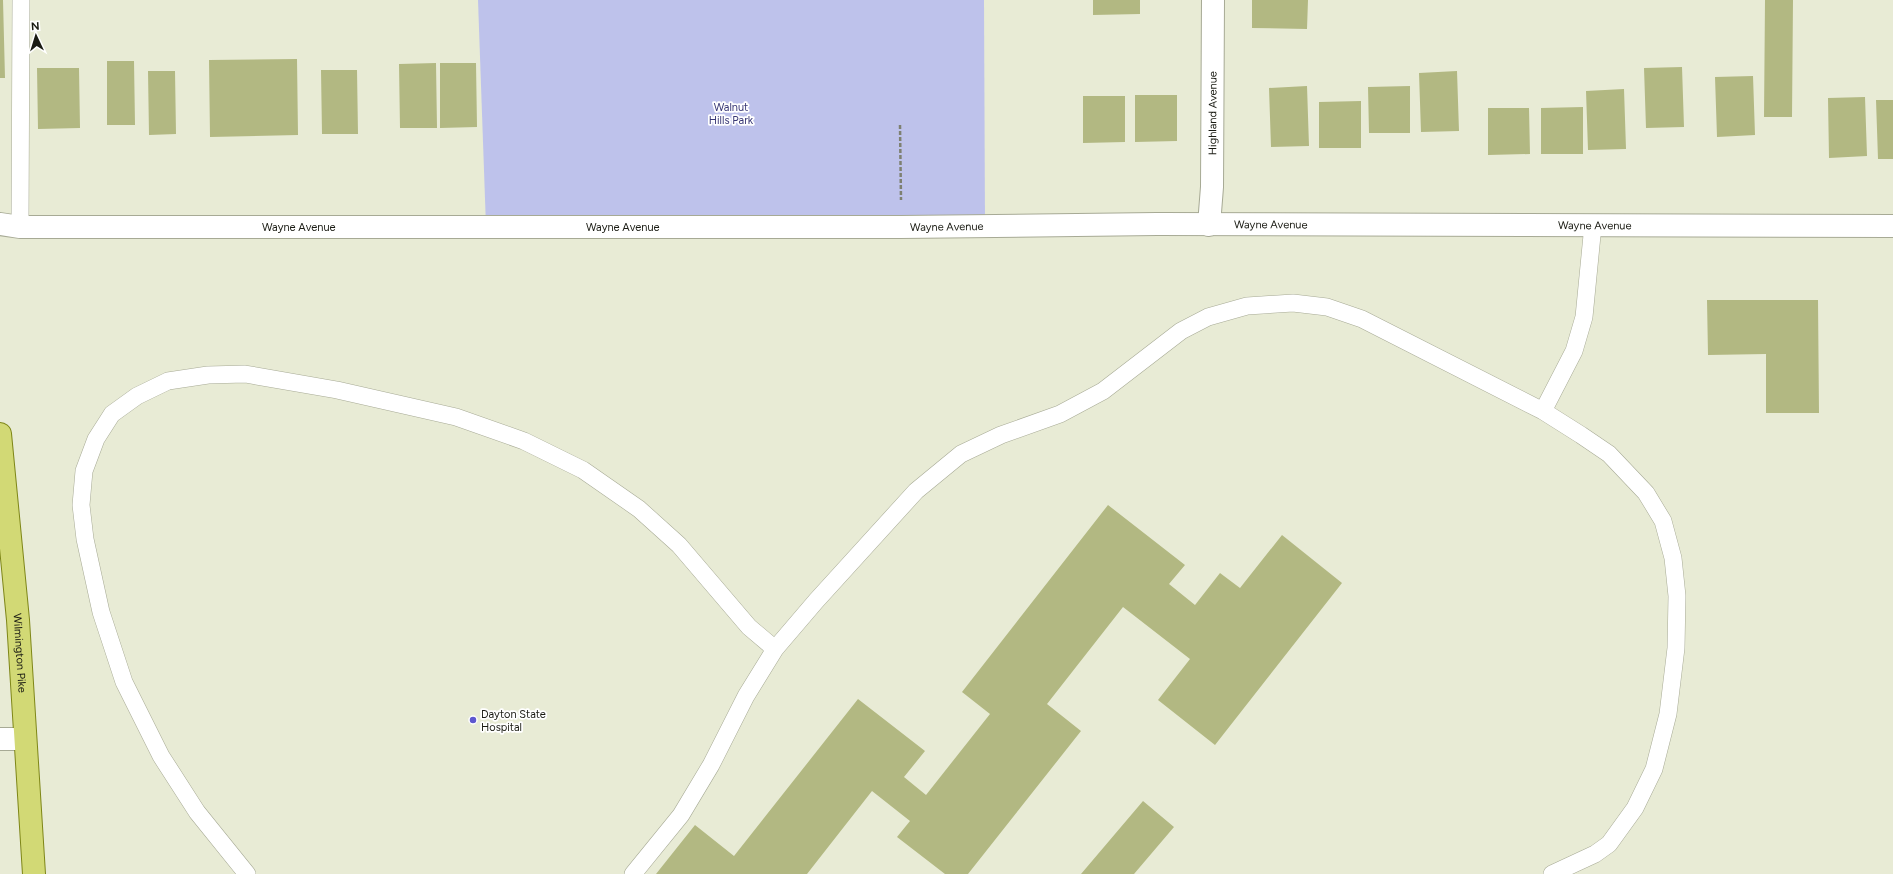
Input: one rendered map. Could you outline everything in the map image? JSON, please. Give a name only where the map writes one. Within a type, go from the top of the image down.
[{"type":"main road","name":"Highland Avenue","points":[[1209,225],[1212,187],[1213,0]]},
{"type":"main road","name":"Wayne Avenue","points":[[10,225],[901,227],[1209,225],[1893,226]]},
{"type":"main road","name":"Wilmington Pike","points":[[0,434],[18,620],[34,874]]},
{"type":"main road","points":[[0,739],[25,739]]},
{"type":"lane","points":[[10,225],[21,0]]},
{"type":"lane","points":[[1543,411],[1574,351],[1584,316],[1593,225]]},
{"type":"lane","points":[[633,874],[681,815],[711,765],[746,696],[775,649],[816,601],[916,491],[961,454],[1001,435],[1060,414],[1104,391],[1181,331],[1208,317],[1248,306],[1293,303],[1327,307],[1362,319],[1543,411],[1609,454],[1646,493],[1663,521],[1673,558],[1677,596],[1676,648],[1668,714],[1654,769],[1635,808],[1609,844],[1594,854],[1552,874]]},
{"type":"lane","points":[[247,874],[197,812],[161,756],[124,682],[101,612],[84,539],[81,505],[84,471],[96,439],[112,414],[137,396],[168,381],[208,375],[245,374],[338,390],[456,418],[524,441],[583,470],[639,509],[679,545],[749,627],[775,649]]},
{"type":"path","points":[[900,125],[901,227]]},
{"type":"green space","name":"Walnut Hills Park","points":[[478,0],[984,0],[985,226],[486,227]]},
{"type":"building","points":[[0,0],[3,0],[5,78],[0,78]]},
{"type":"building","points":[[1093,0],[1140,0],[1140,14],[1093,15]]},
{"type":"building","points":[[1252,0],[1308,0],[1307,29],[1252,28]]},
{"type":"building","points":[[1765,0],[1793,0],[1792,117],[1764,117]]},
{"type":"building","points":[[297,59],[298,135],[210,137],[209,60]]},
{"type":"building","points":[[107,61],[134,61],[135,125],[107,125]]},
{"type":"building","points":[[436,63],[437,128],[400,128],[399,64]]},
{"type":"building","points":[[440,63],[476,63],[477,127],[440,128]]},
{"type":"building","points":[[1682,67],[1684,127],[1646,128],[1644,68]]},
{"type":"building","points":[[37,68],[79,68],[80,128],[38,129]]},
{"type":"building","points":[[321,70],[357,70],[358,134],[322,134]]},
{"type":"building","points":[[148,71],[175,71],[176,134],[149,135]]},
{"type":"building","points":[[1457,71],[1459,131],[1421,132],[1419,73]]},
{"type":"building","points":[[1753,76],[1755,135],[1717,137],[1715,77]]},
{"type":"building","points":[[1307,86],[1309,146],[1271,147],[1269,88]]},
{"type":"building","points":[[1410,86],[1410,133],[1369,133],[1368,87]]},
{"type":"building","points":[[1624,89],[1626,149],[1588,150],[1586,91]]},
{"type":"building","points":[[1135,95],[1177,95],[1177,141],[1135,142]]},
{"type":"building","points":[[1083,96],[1125,96],[1125,142],[1083,143]]},
{"type":"building","points":[[1865,97],[1867,156],[1829,158],[1828,98]]},
{"type":"building","points":[[1876,100],[1893,100],[1893,159],[1878,159]]},
{"type":"building","points":[[1361,101],[1361,148],[1319,148],[1319,102]]},
{"type":"building","points":[[1583,107],[1583,154],[1541,154],[1541,108]]},
{"type":"building","points":[[1488,108],[1529,108],[1530,154],[1488,155]]},
{"type":"building","points":[[1707,300],[1818,300],[1819,413],[1766,413],[1766,354],[1708,355]]},
{"type":"building","points":[[1108,505],[1185,565],[1169,584],[1195,605],[1220,573],[1240,588],[1282,535],[1342,583],[1215,745],[1158,700],[1190,659],[1123,607],[1047,704],[1081,731],[968,874],[945,874],[897,837],[910,821],[872,791],[807,874],[656,874],[695,825],[734,856],[858,699],[925,751],[904,777],[926,795],[990,714],[962,692]]},
{"type":"building","points":[[1143,801],[1174,827],[1134,874],[1081,874]]},
{"type":"place","name":"Dayton State Hospital","points":[[473,720]]}]
